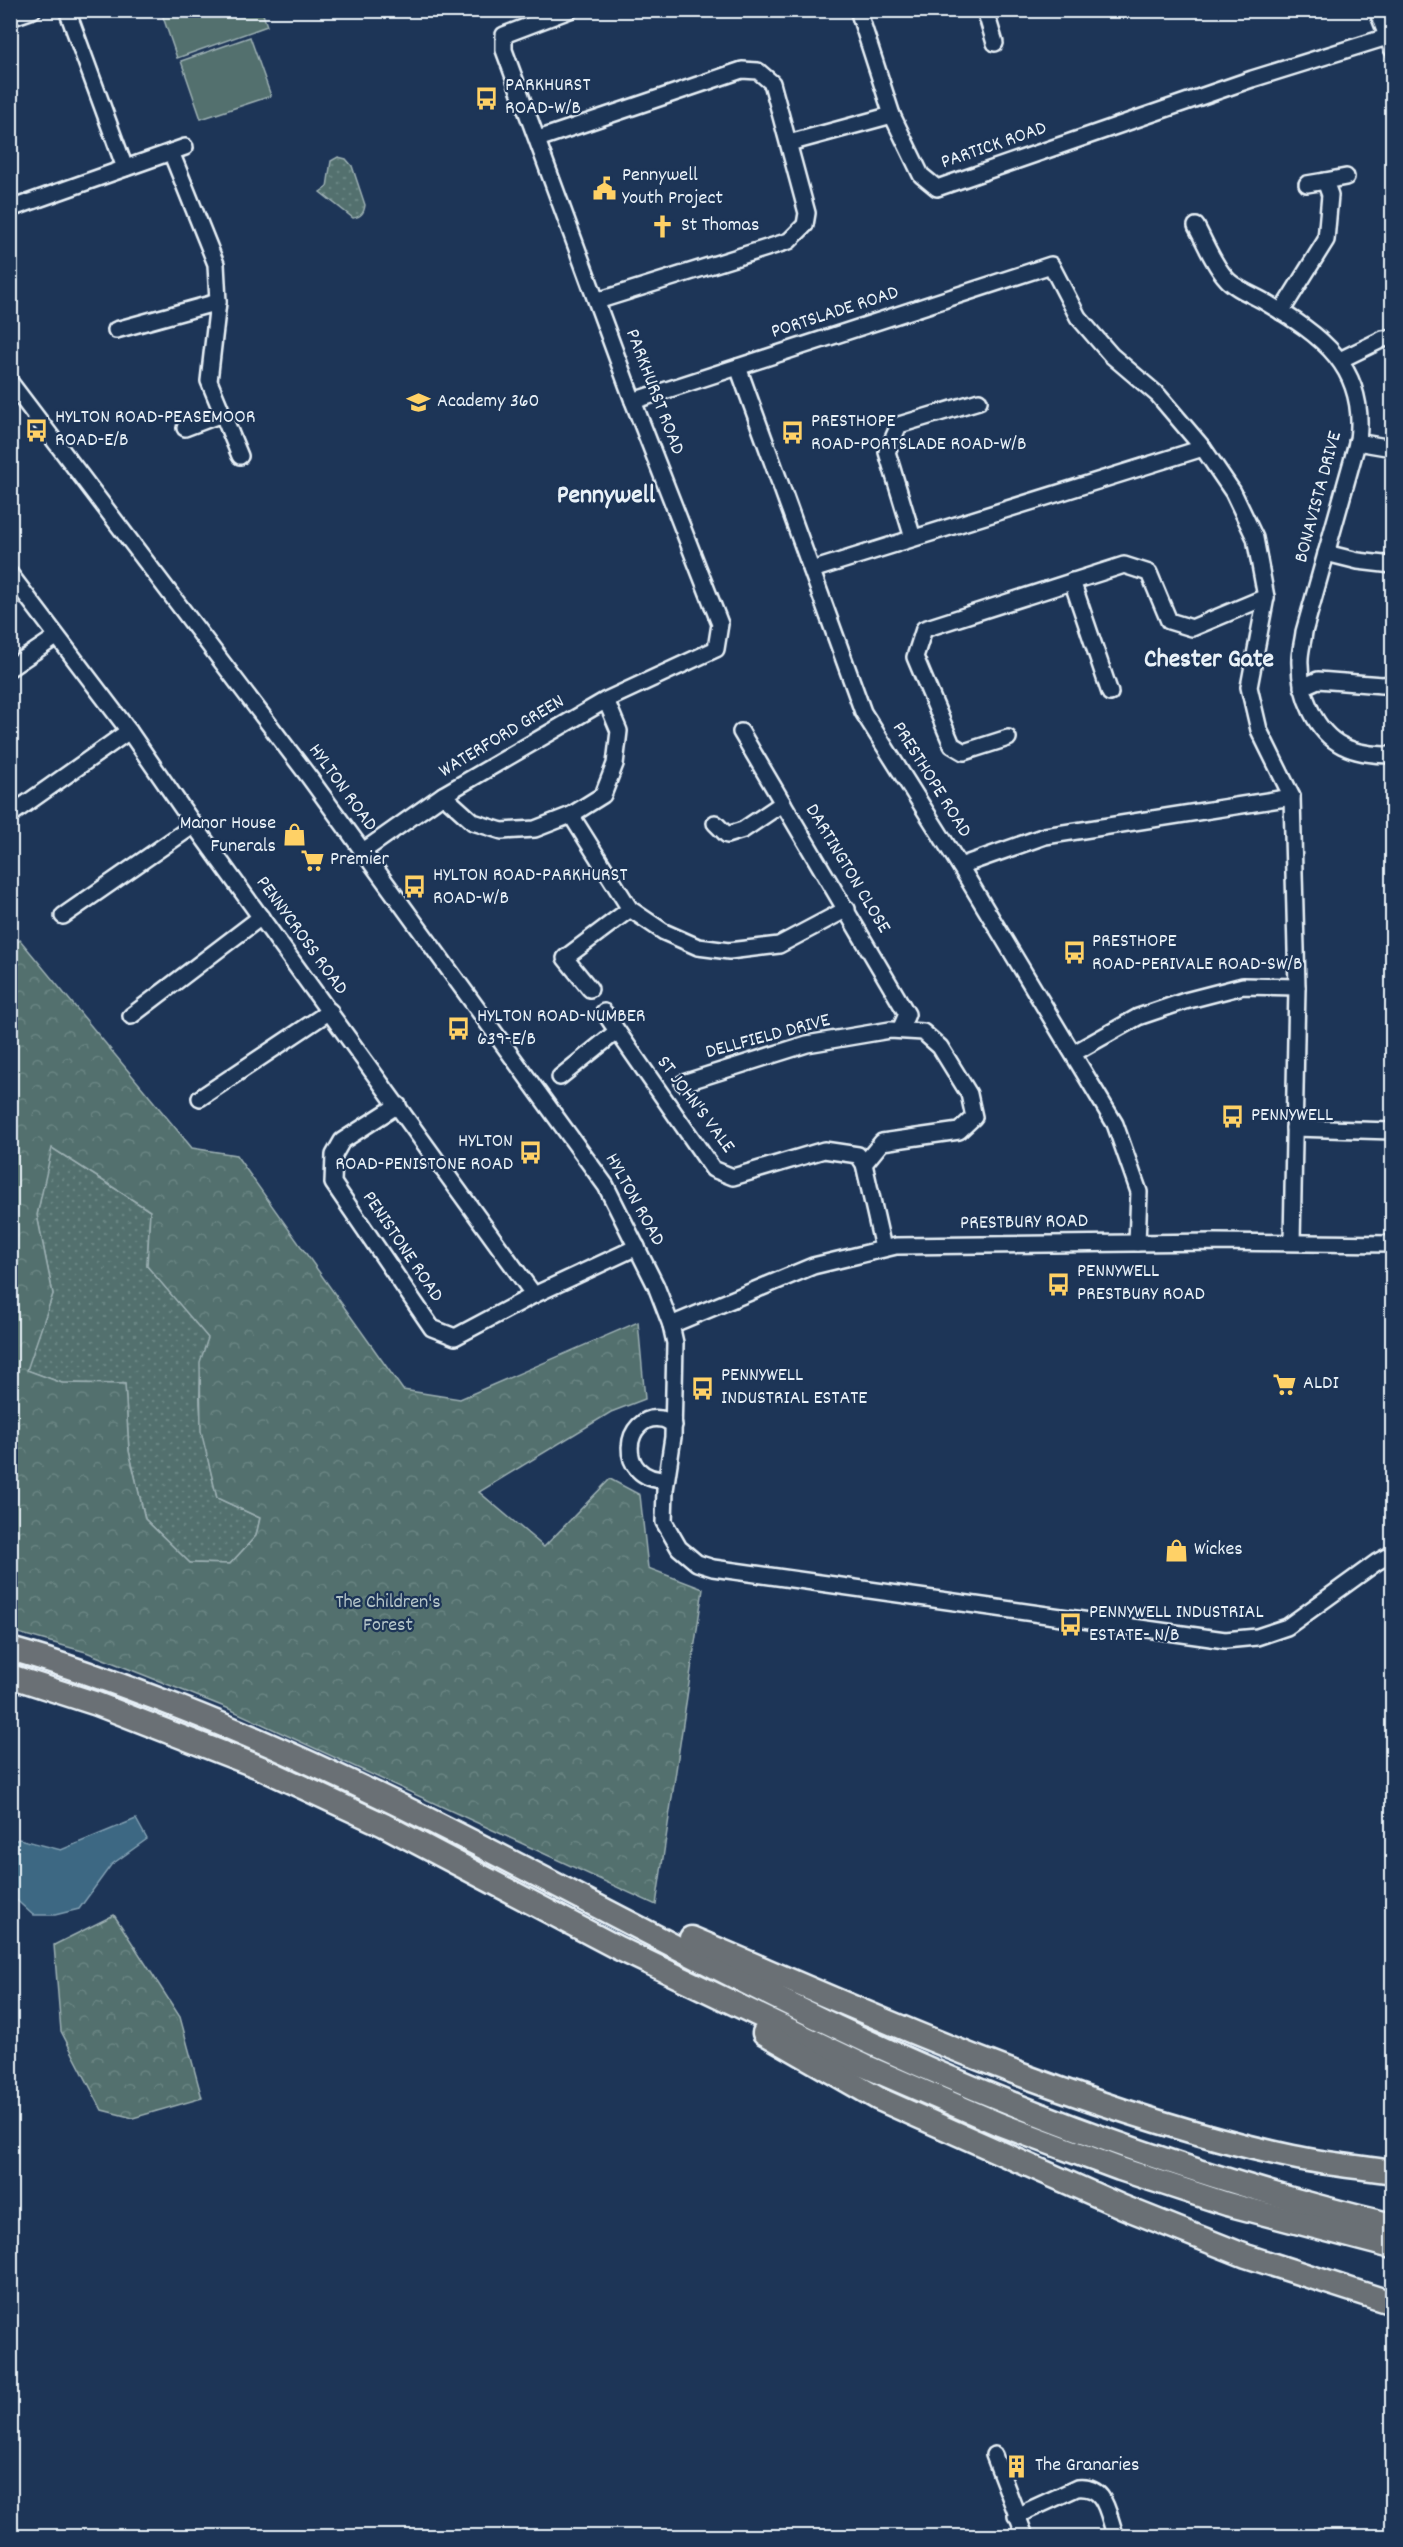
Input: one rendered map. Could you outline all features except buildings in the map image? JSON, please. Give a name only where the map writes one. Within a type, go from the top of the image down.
[{"type":"highway","points":[[10,1649],[106,1679],[266,1741],[397,1803],[540,1875],[784,2002],[985,2093],[1083,2132],[1194,2170],[1308,2205],[1392,2225]]},
{"type":"highway","points":[[10,1676],[97,1704],[260,1767],[384,1825],[618,1948],[865,2067],[999,2124],[1120,2169],[1227,2204],[1392,2247]]},
{"type":"highway","points":[[540,1875],[898,2025],[1107,2107],[1295,2158],[1392,2172]]},
{"type":"highway","points":[[618,1948],[879,2099],[961,2137],[1123,2207],[1246,2256],[1392,2303]]},
{"type":"street","points":[[10,18],[33,10]]},
{"type":"street","points":[[67,10],[125,168]]},
{"type":"street","name":"PARKHURST ROAD","points":[[570,10],[504,35],[504,50],[633,401],[720,624],[716,649],[606,700]]},
{"type":"street","name":"PARTICK ROAD","points":[[858,10],[892,115],[921,175],[937,188],[1252,79],[1390,43]]},
{"type":"street","points":[[985,10],[995,43]]},
{"type":"street","points":[[1377,10],[1390,43]]},
{"type":"street","points":[[538,139],[742,70],[758,71],[772,82],[807,213],[805,225],[789,241],[597,301]]},
{"type":"street","points":[[789,143],[892,115]]},
{"type":"street","points":[[10,209],[178,149],[216,264],[218,302],[209,381],[240,456]]},
{"type":"street","points":[[1307,184],[1346,177]]},
{"type":"street","points":[[1281,312],[1326,240],[1330,195],[1325,181]]},
{"type":"street","name":"BONAVISTA DRIVE","points":[[1196,226],[1226,279],[1316,335],[1340,360],[1356,393],[1360,421],[1357,442],[1304,632],[1299,663],[1302,687],[1317,723],[1342,746],[1371,755],[1392,755]]},
{"type":"street","name":"PORTSLADE ROAD","points":[[633,401],[1050,265],[1078,317],[1111,355],[1158,394],[1203,448]]},
{"type":"street","points":[[116,330],[218,302]]},
{"type":"street","points":[[1340,360],[1383,339],[1392,338]]},
{"type":"street","name":"PRESTHOPE ROAD","points":[[738,367],[863,712],[960,866],[1115,1125],[1139,1192],[1137,1243]]},
{"type":"street","name":"HYLTON ROAD","points":[[10,382],[309,777],[606,1186],[656,1286],[671,1325],[675,1343],[674,1425],[666,1480],[664,1522],[679,1548],[697,1563],[713,1568],[1225,1640],[1257,1638],[1287,1627],[1377,1562],[1392,1554]]},
{"type":"street","points":[[913,538],[887,452],[900,425],[979,401]]},
{"type":"street","points":[[185,428],[222,414]]},
{"type":"street","points":[[1357,442],[1392,448]]},
{"type":"street","points":[[812,570],[1203,448],[1233,492],[1255,538],[1266,597],[1249,687],[1259,730],[1292,797],[1297,987],[1292,1242]]},
{"type":"street","points":[[1326,553],[1358,561],[1392,565]]},
{"type":"street","points":[[1008,738],[964,752],[951,745],[915,657],[924,629],[1124,564],[1149,573],[1169,621],[1192,628],[1266,597]]},
{"type":"street","name":"PENNYCROSS ROAD","points":[[10,574],[129,731],[194,825],[534,1295]]},
{"type":"street","points":[[1072,582],[1110,693]]},
{"type":"street","points":[[10,668],[56,637]]},
{"type":"street","points":[[1302,687],[1318,680],[1392,684]]},
{"type":"street","name":"WATERFORD GREEN","points":[[606,700],[619,731],[615,764],[603,795],[571,815],[535,830],[502,831],[473,822],[443,795],[606,700]]},
{"type":"street","points":[[10,815],[129,731]]},
{"type":"street","name":"DARTINGTON CLOSE","points":[[741,732],[907,1014],[900,1030]]},
{"type":"street","points":[[362,852],[443,795]]},
{"type":"street","points":[[960,866],[1045,836],[1292,797]]},
{"type":"street","points":[[715,823],[727,836],[743,830],[783,803]]},
{"type":"street","points":[[571,815],[630,909],[680,940],[698,947],[729,951],[779,945],[847,909]]},
{"type":"street","points":[[63,916],[194,825]]},
{"type":"street","points":[[590,989],[565,958],[630,909]]},
{"type":"street","points":[[131,1016],[261,917]]},
{"type":"street","points":[[1074,1053],[1138,1017],[1185,1001],[1243,986],[1297,987]]},
{"type":"street","points":[[200,1098],[330,1011]]},
{"type":"street","name":"ST JOHN'S VALE","points":[[604,1012],[713,1169],[733,1178],[824,1150],[858,1155],[864,1164]]},
{"type":"street","name":"DELLFIELD DRIVE","points":[[683,1083],[807,1044],[890,1030],[923,1032],[940,1047],[969,1094],[974,1117],[959,1131],[882,1142],[864,1164]]},
{"type":"street","points":[[560,1077],[616,1032]]},
{"type":"street","name":"PENISTONE ROAD","points":[[398,1105],[342,1141],[334,1155],[333,1183],[432,1328],[455,1337],[534,1295],[637,1247]]},
{"type":"street","points":[[1294,1128],[1392,1131]]},
{"type":"street","points":[[864,1164],[883,1248]]},
{"type":"street","name":"PRESTBURY ROAD","points":[[671,1325],[813,1266],[896,1245],[1292,1242],[1392,1244]]},
{"type":"street","points":[[666,1480],[647,1477],[638,1471],[632,1462],[630,1442],[635,1432],[652,1420],[662,1419],[674,1425]]},
{"type":"street","points":[[994,2456],[1025,2536]]},
{"type":"street","points":[[1016,2516],[1077,2488],[1088,2487],[1096,2491],[1103,2499],[1115,2534]]},
{"type":"green space","points":[[161,11],[262,11],[267,26],[177,58]]},
{"type":"green space","points":[[250,37],[271,96],[201,119],[181,61]]},
{"type":"green space","points":[[338,157],[346,159],[352,166],[365,205],[362,214],[358,217],[353,218],[320,192],[327,187],[331,161]]},
{"type":"green space","name":"The Children's Forest","points":[[20,940],[192,1148],[236,1155],[403,1390],[460,1399],[638,1322],[645,1399],[611,1412],[479,1492],[544,1547],[610,1479],[640,1495],[648,1568],[703,1589],[656,1905],[227,1708],[86,1652],[11,1631],[10,948]],"holes":[[[52,1148],[150,1211],[147,1266],[208,1338],[200,1362],[201,1431],[217,1498],[260,1518],[256,1536],[230,1564],[190,1563],[145,1519],[129,1451],[125,1384],[62,1383],[27,1370],[53,1294],[37,1215]]]},
{"type":"green space","points":[[51,1147],[150,1211],[147,1266],[209,1338],[200,1378],[201,1418],[217,1498],[260,1518],[256,1536],[230,1564],[190,1563],[145,1519],[129,1451],[125,1384],[62,1383],[26,1370],[53,1294],[37,1215]]},
{"type":"green space","points":[[114,1915],[180,2017],[202,2098],[133,2118],[102,2110],[61,2031],[54,1945]]},
{"type":"water","points":[[136,1819],[147,1839],[111,1865],[79,1909],[55,1915],[33,1915],[11,1895],[11,1842],[19,1839],[61,1850]]},
{"type":"place","name":"PARKHURST ROAD-W/B","points":[[487,98]]},
{"type":"place","name":"Pennywell Youth Project","points":[[604,188]]},
{"type":"place","name":"St Thomas","points":[[663,226]]},
{"type":"place","name":"Academy 360","points":[[419,402]]},
{"type":"place","name":"HYLTON ROAD-PEASEMOOR ROAD-E/B","points":[[37,430]]},
{"type":"place","name":"PRESTHOPE ROAD-PORTSLADE ROAD-W/B","points":[[793,433]]},
{"type":"place","name":"Manor House Funerals","points":[[294,835]]},
{"type":"place","name":"Premier","points":[[312,860]]},
{"type":"place","name":"HYLTON ROAD-PARKHURST ROAD-W/B","points":[[415,887]]},
{"type":"place","name":"PRESTHOPE ROAD-PERIVALE ROAD-SW/B","points":[[1074,953]]},
{"type":"place","name":"HYLTON ROAD-NUMBER 639-E/B","points":[[459,1028]]},
{"type":"place","name":"PENNYWELL","points":[[1233,1116]]},
{"type":"place","name":"HYLTON ROAD-PENISTONE ROAD","points":[[531,1153]]},
{"type":"place","name":"PENNYWELL PRESTBURY ROAD","points":[[1059,1284]]},
{"type":"place","name":"ALDI","points":[[1285,1384]]},
{"type":"place","name":"PENNYWELL INDUSTRIAL ESTATE","points":[[703,1388]]},
{"type":"place","name":"Wickes","points":[[1176,1550]]},
{"type":"place","name":"PENNYWELL INDUSTRIAL ESTATE- N/B","points":[[1071,1625]]},
{"type":"place","name":"The Granaries","points":[[1017,2466]]},
{"type":"district","name":"Pennywell","points":[[606,496]]},
{"type":"district","name":"Chester Gate","points":[[1209,660]]}]
